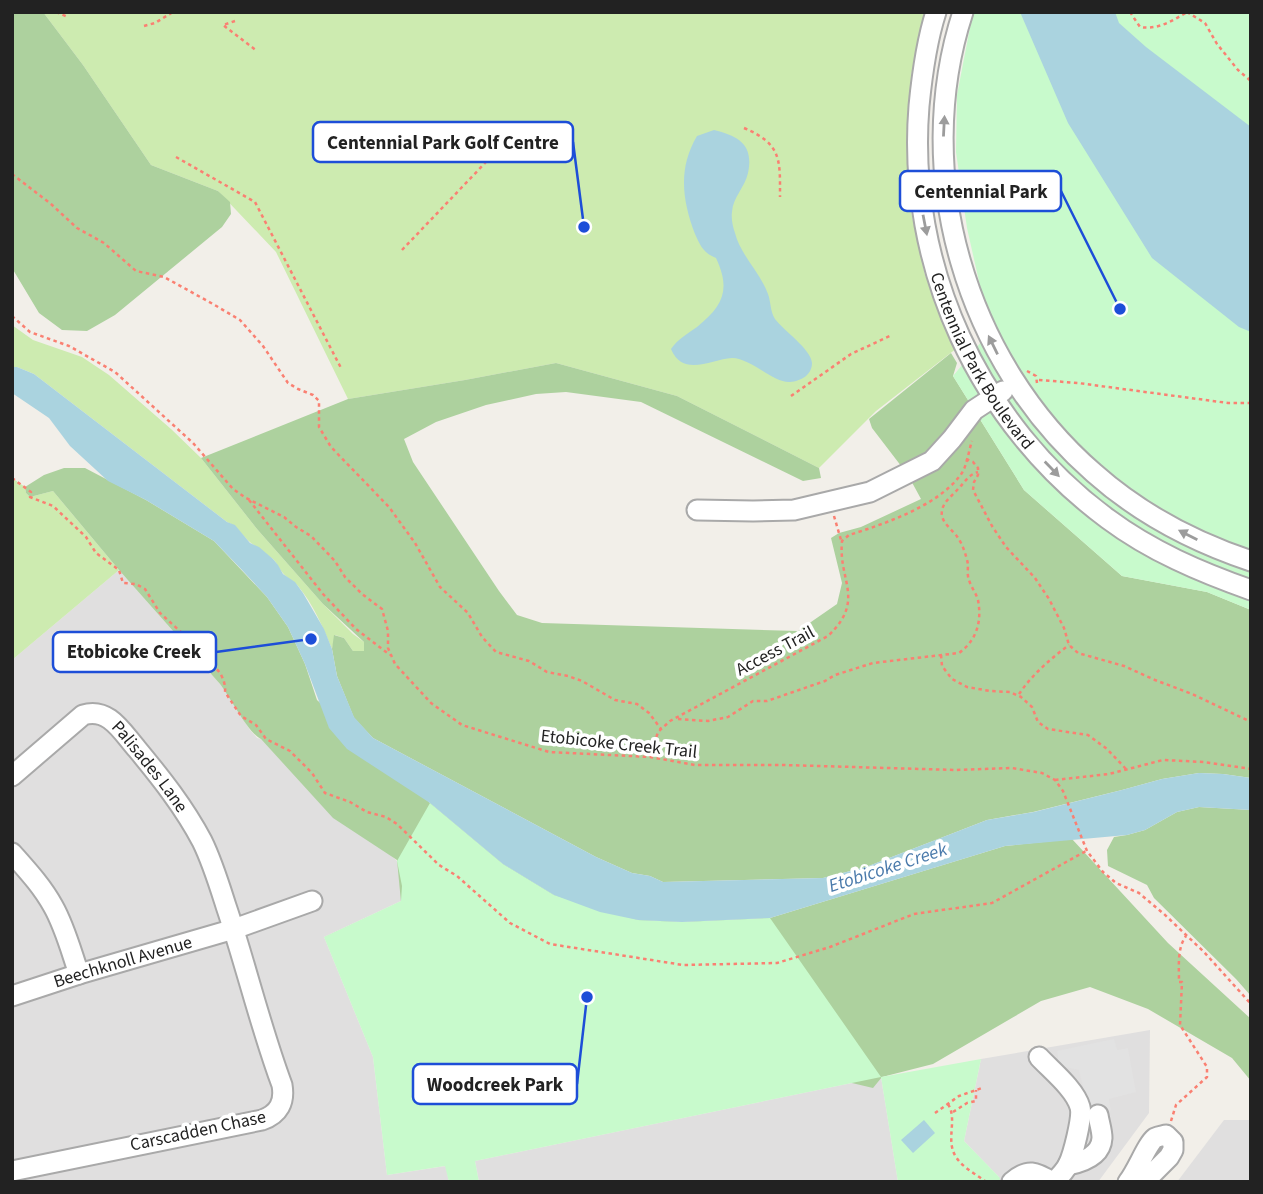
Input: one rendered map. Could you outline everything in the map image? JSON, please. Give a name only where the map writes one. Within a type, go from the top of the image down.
[{"type":"street","name":"Centennial Park Boulevard","points":[[936,12],[922,76],[917,134],[922,209],[938,280],[967,353],[993,398],[1029,445],[1074,491],[1139,540],[1196,569],[1251,590]]},
{"type":"street","name":"Centennial Park Boulevard","points":[[963,12],[953,51],[946,98],[944,162],[948,203],[966,278],[978,313],[997,353],[1019,376],[1048,426],[1095,474],[1155,518],[1208,545],[1251,561]]},
{"type":"street","points":[[697,510],[794,510],[870,492],[932,461],[974,410],[1019,376]]},
{"type":"street","name":"Palisades Lane","points":[[12,776],[83,715],[99,713],[110,718],[191,820],[213,866],[234,929]]},
{"type":"street","points":[[12,853],[52,904],[65,931],[79,974]]},
{"type":"street","name":"Beechknoll Avenue","points":[[12,996],[234,929],[312,901]]},
{"type":"street","name":"Carscadden Chase","points":[[12,1171],[262,1120],[281,1107],[284,1096],[282,1084],[234,929]]},
{"type":"street","points":[[1012,1182],[1030,1172],[1053,1182],[1068,1165],[1076,1140],[1081,1108],[1071,1090],[1039,1056]]},
{"type":"street","points":[[1068,1165],[1087,1160],[1097,1150],[1102,1139],[1098,1115]]},
{"type":"street","points":[[1128,1182],[1153,1140],[1163,1135],[1169,1137],[1173,1142],[1171,1153],[1144,1182]]},
{"type":"path","points":[[56,12],[68,17]]},
{"type":"path","points":[[144,26],[173,12]]},
{"type":"path","points":[[1130,12],[1140,27],[1147,28],[1162,26],[1187,12],[1205,23],[1217,44],[1238,70],[1251,81]]},
{"type":"path","points":[[235,21],[223,25],[257,51]]},
{"type":"path","points":[[744,128],[756,133],[774,149],[780,164],[780,197]]},
{"type":"path","points":[[176,157],[256,202],[341,368]]},
{"type":"path","points":[[402,250],[486,162]]},
{"type":"path","points":[[12,174],[77,228],[104,243],[136,271],[164,277],[240,320],[263,346],[288,383],[313,395],[319,401],[319,427],[331,447],[389,507],[415,543],[440,587],[468,613],[482,637],[495,652],[528,661],[547,672],[582,681],[615,700],[637,704],[649,713],[661,729],[650,757]]},
{"type":"path","points":[[12,316],[30,332],[69,346],[114,372],[193,443],[233,489],[284,517],[311,536],[335,561],[345,577],[382,609],[391,656]]},
{"type":"path","points":[[791,396],[851,354],[892,335]]},
{"type":"path","points":[[1019,376],[1033,373],[1039,391]]},
{"type":"path","points":[[1037,380],[1228,403],[1251,403]]},
{"type":"path","points":[[842,541],[929,502],[959,477],[974,433]]},
{"type":"path","points":[[967,459],[978,468],[974,491],[992,526],[1049,599],[1064,628],[1069,645],[1078,653],[1125,666],[1251,722]]},
{"type":"path","points":[[674,719],[708,721],[728,716],[753,701],[767,701],[873,663],[959,653],[967,647],[975,638],[979,617],[977,598],[968,578],[968,562],[964,549],[943,520],[942,514],[949,497],[972,474],[978,472]]},
{"type":"path","points":[[12,478],[31,492],[30,497],[53,506],[86,537],[96,553],[119,570],[123,583],[136,584],[145,589],[160,613],[182,633],[207,666],[216,667],[226,685],[225,692],[242,716],[257,725],[266,739],[290,751],[312,773],[326,793],[397,824],[439,865],[457,876],[510,923],[550,944],[683,965],[778,963],[830,947],[914,914],[992,903],[1087,851]]},
{"type":"path","name":"Etobicoke Creek Trail","points":[[246,498],[323,594],[356,629],[391,656],[395,664],[431,703],[462,725],[549,752],[650,757],[695,765],[956,770],[1012,768],[1042,773],[1055,780]]},
{"type":"path","name":"Access Trail","points":[[661,729],[674,719],[828,636],[839,625],[845,616],[848,603],[842,541],[830,503]]},
{"type":"path","points":[[1018,695],[1047,662],[1069,645]]},
{"type":"path","points":[[941,655],[942,666],[952,679],[967,687],[1018,695],[1032,707],[1038,722],[1048,729],[1088,735],[1107,749],[1127,770]]},
{"type":"path","points":[[1251,769],[1204,762],[1163,760],[1109,774],[1055,780],[1063,791],[1087,851],[1103,872],[1116,883],[1139,893],[1152,903],[1204,952],[1251,1004]]},
{"type":"path","points":[[1169,1137],[1176,1105],[1207,1076],[1207,1067],[1180,1025],[1181,947],[1186,936]]},
{"type":"path","points":[[935,1113],[968,1092],[982,1088]]},
{"type":"path","points":[[953,1112],[976,1101],[976,1090]]},
{"type":"path","points":[[948,1104],[953,1112],[950,1143],[954,1154],[963,1166],[986,1182]]},
{"type":"shaded area","points":[[119,570],[220,684],[257,738],[397,861],[402,886],[401,901],[324,937],[373,1057],[387,1175],[446,1166],[449,1182],[12,1182],[12,660]]},
{"type":"shaded area","points":[[1150,1030],[1149,1113],[1098,1182],[999,1182],[999,1177],[964,1141],[981,1059]]},
{"type":"shaded area","points":[[1114,1039],[1117,1050],[1128,1048],[1136,1092],[1109,1099],[1111,1110],[1090,1114],[1079,1070],[1059,1066],[1057,1051]]},
{"type":"shaded area","points":[[881,1077],[898,1182],[479,1182],[475,1161]]},
{"type":"shaded area","points":[[1224,1120],[1251,1120],[1251,1182],[1177,1182]]},
{"type":"green space","points":[[12,12],[43,12],[83,65],[151,165],[218,191],[230,202],[231,214],[222,227],[115,315],[87,331],[62,330],[39,313],[12,268]]},
{"type":"green space","points":[[43,12],[927,12],[911,75],[907,194],[925,275],[957,348],[876,411],[819,468],[677,396],[556,363],[348,399],[276,252],[218,191],[151,165],[83,65]]},
{"type":"green space","points":[[973,12],[1251,12],[1251,610],[1207,592],[1122,576],[1024,490],[953,376],[996,324],[983,299],[967,228],[956,152],[957,95]]},
{"type":"green space","points":[[12,325],[33,340],[82,357],[109,375],[171,429],[201,458],[257,529],[323,604],[364,642],[364,651],[353,651],[344,638],[335,635],[332,649],[308,600],[273,559],[234,526],[34,374],[12,367]]},
{"type":"green space","points":[[951,353],[957,363],[953,376],[1024,490],[1122,576],[1207,592],[1251,610],[1251,778],[1199,773],[1162,779],[1033,812],[987,820],[866,867],[823,878],[663,882],[650,876],[632,873],[596,857],[373,738],[354,718],[337,676],[332,649],[334,635],[344,638],[353,651],[364,651],[364,642],[323,604],[257,529],[201,458],[348,399],[556,363],[677,396],[819,468],[821,478],[803,481],[641,402],[566,392],[536,394],[486,405],[436,422],[404,439],[413,462],[517,615],[542,623],[798,631],[837,604],[842,583],[831,538],[921,499],[908,475],[872,428],[869,419]]},
{"type":"green space","points":[[64,468],[85,468],[146,500],[214,541],[267,597],[288,627],[305,664],[317,700],[430,803],[503,864],[554,895],[638,920],[682,922],[770,918],[1005,846],[1072,839],[1168,943],[1251,1019],[1251,1081],[1232,1058],[1148,1009],[1090,987],[1041,1001],[933,1064],[882,1077],[873,1088],[835,1079],[374,1055],[325,937],[401,902],[397,860],[333,818],[251,730],[220,684],[53,491],[30,497],[26,493],[25,487],[44,475]]},
{"type":"green space","points":[[12,478],[25,487],[30,497],[53,491],[119,570],[12,660]]},
{"type":"green space","points":[[430,803],[503,864],[554,895],[638,920],[682,922],[770,918],[881,1077],[475,1161],[479,1182],[449,1182],[445,1166],[387,1175],[373,1057],[324,937],[401,901],[402,886],[397,861]]},
{"type":"green space","points":[[1199,807],[1251,810],[1251,996],[1154,898],[1147,885],[1108,866],[1107,850],[1114,837],[1145,830],[1177,812]]},
{"type":"green space","points":[[981,1059],[964,1141],[1000,1178],[999,1182],[898,1182],[881,1077]]},
{"type":"water","points":[[1020,12],[1115,12],[1119,23],[1146,47],[1251,127],[1251,332],[1239,327],[1152,258],[1068,123]]},
{"type":"water","points":[[714,130],[731,135],[743,143],[749,155],[748,173],[733,207],[733,226],[742,249],[765,286],[775,319],[810,358],[810,371],[798,380],[790,382],[776,379],[747,362],[732,358],[690,365],[676,358],[671,349],[713,312],[722,297],[721,269],[716,258],[700,245],[695,234],[687,209],[684,184],[687,160],[697,136]]},
{"type":"water","name":"Etobicoke Creek","points":[[12,367],[34,374],[227,522],[235,525],[250,543],[273,559],[283,574],[295,582],[324,629],[332,649],[337,676],[354,717],[373,738],[596,857],[632,873],[650,876],[663,882],[823,878],[866,867],[987,820],[1034,812],[1162,779],[1199,773],[1251,778],[1251,810],[1199,807],[1177,812],[1145,830],[1127,835],[1005,846],[770,918],[682,922],[638,920],[600,912],[554,895],[503,864],[430,803],[347,749],[329,728],[288,627],[267,597],[214,541],[146,500],[108,481],[70,446],[49,418],[12,393]]},
{"type":"water","points":[[924,1120],[935,1133],[913,1153],[901,1140]]},
{"type":"place","name":"Centennial Park Golf Centre","points":[[584,227]]},
{"type":"place","name":"Centennial Park","points":[[1120,309]]},
{"type":"place","name":"Etobicoke Creek","points":[[311,639]]},
{"type":"place","name":"Woodcreek Park","points":[[587,997]]}]
